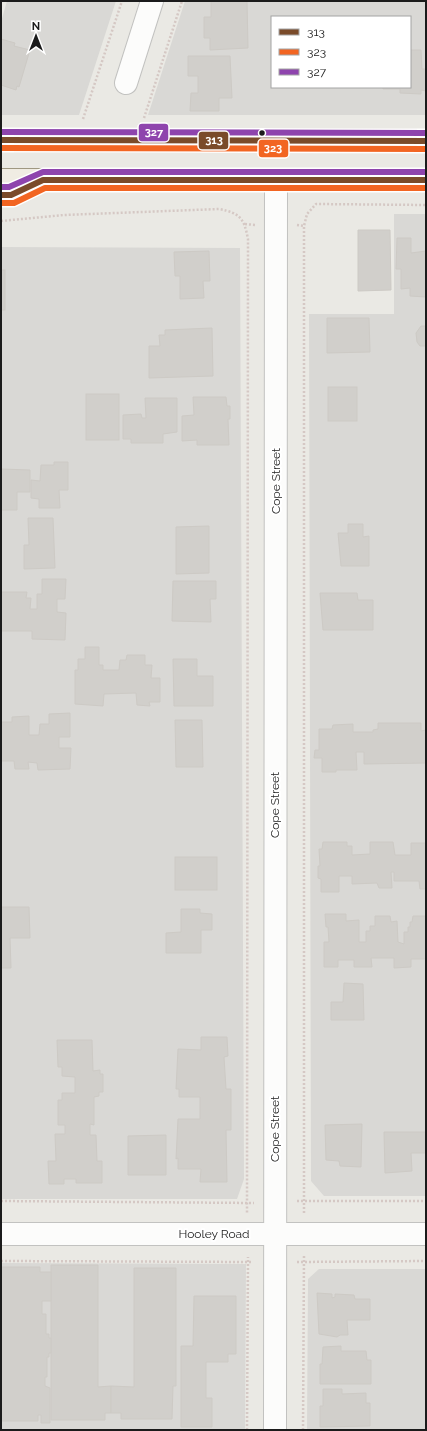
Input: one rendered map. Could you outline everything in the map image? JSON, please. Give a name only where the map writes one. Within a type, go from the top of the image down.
[{"type":"main road","points":[[1,140],[426,141]]},
{"type":"main road","points":[[1,180],[426,180]]},
{"type":"main road","points":[[1,195],[11,195],[43,180]]},
{"type":"street","points":[[126,83],[152,1]]},
{"type":"street","name":"Cope Street","points":[[275,1430],[276,180]]},
{"type":"street","name":"Hooley Road","points":[[1,1234],[426,1234]]},
{"type":"path","points":[[82,121],[122,1]]},
{"type":"path","points":[[143,121],[182,1]]},
{"type":"path","points":[[304,1216],[304,226],[307,214],[316,204],[426,205]]},
{"type":"path","points":[[1,222],[64,215],[219,209],[230,211],[240,216],[245,224],[248,239],[247,1216]]},
{"type":"path","points":[[293,225],[304,226]]},
{"type":"path","points":[[1,1201],[260,1203]]},
{"type":"path","points":[[290,1202],[426,1201]]},
{"type":"path","points":[[302,1430],[304,1250]]},
{"type":"path","points":[[248,1255],[248,1430]]},
{"type":"path","points":[[1,1261],[255,1262]]},
{"type":"path","points":[[292,1262],[426,1261]]},
{"type":"shaded area","points":[[7,1],[116,1],[79,115],[1,115],[1,22]]},
{"type":"shaded area","points":[[185,1],[426,1],[426,115],[148,115]]},
{"type":"shaded area","points":[[394,214],[426,214],[426,1196],[324,1196],[311,1181],[309,314],[394,314]]},
{"type":"shaded area","points":[[1,247],[240,248],[244,1179],[237,1199],[1,1199]]},
{"type":"shaded area","points":[[1,1263],[246,1264],[245,1430],[1,1430]]},
{"type":"shaded area","points":[[319,1269],[426,1269],[426,1430],[307,1430],[308,1279]]},
{"type":"building","points":[[211,1],[247,1],[248,48],[210,50],[210,38],[204,38],[204,17],[211,17]]},
{"type":"building","points":[[1,39],[15,43],[14,46],[30,50],[19,87],[17,86],[16,90],[1,85]]},
{"type":"building","points":[[411,50],[421,50],[422,69],[426,69],[426,91],[421,90],[421,94],[400,93],[400,89],[383,89],[411,88]]},
{"type":"building","points":[[188,56],[230,56],[232,98],[219,98],[219,111],[190,111],[191,93],[198,93],[198,76],[188,76]]},
{"type":"building","points":[[358,230],[390,230],[391,290],[358,291]]},
{"type":"building","points":[[397,238],[411,238],[411,253],[426,251],[426,297],[410,296],[410,288],[401,289],[401,269],[396,269]]},
{"type":"building","points":[[209,251],[210,281],[203,281],[204,298],[180,299],[180,276],[175,276],[174,252]]},
{"type":"building","points":[[1,270],[5,270],[5,310],[1,310]]},
{"type":"building","points":[[327,318],[369,318],[370,352],[327,353]]},
{"type":"building","points":[[421,326],[426,326],[426,346],[420,346],[417,342],[416,333]]},
{"type":"building","points":[[212,328],[213,376],[149,378],[149,346],[160,346],[159,335],[165,335],[165,330]]},
{"type":"building","points":[[328,387],[357,387],[357,421],[328,421]]},
{"type":"building","points":[[86,394],[119,394],[119,440],[86,440]]},
{"type":"building","points":[[193,397],[226,397],[227,406],[230,406],[230,419],[228,419],[229,445],[197,445],[197,440],[182,441],[182,416],[194,415]]},
{"type":"building","points":[[145,398],[177,398],[177,432],[163,434],[163,443],[131,443],[131,439],[123,439],[123,415],[141,414],[142,418],[146,418]]},
{"type":"building","points":[[54,462],[68,462],[68,490],[59,490],[60,508],[39,508],[39,499],[31,498],[31,480],[40,481],[41,465],[54,465]]},
{"type":"building","points":[[1,469],[30,470],[30,492],[17,492],[17,510],[1,510]]},
{"type":"building","points":[[28,518],[53,518],[55,568],[24,569],[24,545],[29,545]]},
{"type":"building","points":[[348,524],[363,524],[363,537],[369,536],[369,566],[341,566],[338,533],[348,533]]},
{"type":"building","points":[[209,526],[209,573],[176,574],[176,527]]},
{"type":"building","points":[[42,579],[66,579],[65,599],[57,599],[57,612],[66,613],[65,640],[32,639],[32,631],[1,631],[1,592],[27,592],[26,598],[31,598],[30,609],[37,609],[37,594],[42,594]]},
{"type":"building","points":[[173,581],[216,581],[216,599],[210,599],[211,622],[172,621]]},
{"type":"building","points":[[320,593],[357,593],[358,600],[373,600],[373,630],[323,630]]},
{"type":"building","points":[[85,647],[99,647],[99,665],[103,665],[103,670],[119,670],[120,660],[126,660],[127,655],[145,655],[145,665],[152,665],[151,678],[160,678],[160,702],[149,702],[150,706],[137,705],[136,693],[104,694],[103,706],[75,704],[75,670],[78,670],[78,659],[85,659]]},
{"type":"building","points":[[173,659],[197,659],[197,676],[213,676],[213,706],[174,706]]},
{"type":"building","points":[[70,713],[70,737],[59,737],[59,748],[71,748],[70,769],[38,770],[37,763],[28,762],[29,769],[15,769],[14,761],[1,761],[1,722],[12,722],[12,717],[29,716],[29,735],[39,735],[40,724],[49,724],[49,714]]},
{"type":"building","points":[[175,720],[202,720],[203,767],[176,767]]},
{"type":"building","points":[[378,723],[421,723],[421,731],[426,730],[426,763],[364,764],[364,752],[356,752],[357,770],[322,772],[322,758],[314,758],[315,750],[319,750],[319,729],[332,729],[333,725],[353,724],[353,732],[373,732],[373,730],[378,729]]},
{"type":"building","points":[[323,842],[347,842],[347,846],[352,846],[352,855],[370,854],[370,842],[393,842],[395,855],[411,855],[411,843],[426,843],[426,889],[420,889],[419,881],[394,881],[394,872],[391,872],[392,888],[379,888],[377,883],[352,884],[352,876],[339,876],[339,892],[321,892],[321,879],[318,878],[318,866],[320,866],[319,849],[322,849]]},
{"type":"building","points":[[175,857],[217,857],[217,890],[175,890]]},
{"type":"building","points":[[1,907],[29,907],[30,938],[10,938],[11,968],[1,968]]},
{"type":"building","points":[[181,909],[200,909],[200,913],[212,914],[212,930],[201,930],[201,953],[166,953],[166,933],[181,932]]},
{"type":"building","points":[[325,914],[346,914],[346,921],[359,920],[359,942],[366,942],[366,931],[370,931],[370,926],[375,926],[375,916],[390,916],[391,922],[397,921],[398,942],[404,944],[404,932],[408,932],[408,927],[410,927],[410,922],[412,922],[413,916],[426,916],[426,959],[411,959],[411,967],[394,968],[394,958],[371,958],[372,967],[354,967],[354,960],[338,960],[338,967],[324,967],[324,942],[329,942]]},
{"type":"building","points":[[344,983],[363,984],[364,1020],[331,1020],[331,1002],[343,1002]]},
{"type":"building","points":[[201,1037],[227,1037],[228,1056],[224,1057],[226,1089],[231,1089],[231,1130],[226,1130],[227,1182],[200,1182],[201,1169],[178,1169],[178,1158],[176,1159],[178,1119],[200,1119],[200,1097],[179,1097],[179,1089],[176,1089],[178,1049],[201,1050]]},
{"type":"building","points":[[57,1040],[92,1040],[93,1071],[100,1070],[100,1074],[103,1074],[103,1092],[99,1092],[99,1096],[94,1097],[94,1125],[90,1124],[90,1135],[96,1135],[97,1161],[102,1161],[102,1183],[76,1183],[76,1179],[64,1179],[64,1184],[49,1184],[48,1161],[56,1161],[55,1134],[65,1134],[65,1125],[58,1125],[58,1100],[62,1100],[62,1093],[75,1093],[75,1077],[62,1076],[62,1067],[58,1067]]},
{"type":"building","points":[[362,1124],[361,1167],[340,1166],[339,1161],[326,1160],[325,1125]]},
{"type":"building","points":[[384,1132],[426,1132],[426,1153],[411,1153],[412,1171],[385,1173]]},
{"type":"building","points":[[166,1135],[166,1175],[128,1175],[128,1136]]},
{"type":"building","points":[[51,1265],[98,1265],[98,1387],[111,1386],[111,1413],[105,1413],[105,1420],[51,1420]]},
{"type":"building","points":[[1,1267],[40,1267],[40,1272],[51,1272],[51,1301],[42,1301],[42,1314],[46,1314],[46,1334],[49,1334],[49,1338],[51,1338],[51,1353],[49,1353],[49,1357],[47,1357],[47,1377],[45,1377],[45,1386],[50,1388],[50,1423],[41,1423],[41,1415],[38,1415],[38,1421],[1,1421]]},
{"type":"building","points":[[134,1268],[176,1268],[176,1386],[173,1386],[172,1419],[121,1419],[121,1413],[111,1413],[111,1386],[134,1387]]},
{"type":"building","points":[[317,1293],[332,1294],[332,1298],[335,1297],[335,1294],[354,1295],[355,1299],[370,1299],[370,1320],[347,1320],[348,1335],[340,1335],[337,1337],[319,1334]]},
{"type":"building","points":[[194,1296],[236,1296],[236,1354],[228,1354],[228,1362],[206,1362],[206,1398],[212,1398],[212,1427],[181,1427],[181,1346],[193,1346]]},
{"type":"building","points":[[341,1346],[341,1351],[366,1351],[367,1360],[371,1360],[371,1384],[320,1384],[320,1364],[322,1364],[323,1347]]},
{"type":"building","points":[[323,1389],[342,1389],[342,1394],[366,1393],[366,1403],[370,1403],[370,1426],[320,1427],[320,1406],[323,1406]]},
{"type":"transit line","name":"327","points":[[1,132],[426,133]]},
{"type":"transit line","name":"313","points":[[1,140],[426,141]]},
{"type":"transit line","name":"323","points":[[1,148],[426,149]]},
{"type":"transit line","name":"327","points":[[1,187],[9,187],[43,172],[426,172]]},
{"type":"transit line","name":"313","points":[[1,195],[11,195],[43,180],[426,180]]},
{"type":"transit line","name":"323","points":[[1,203],[14,203],[45,188],[426,188]]}]
